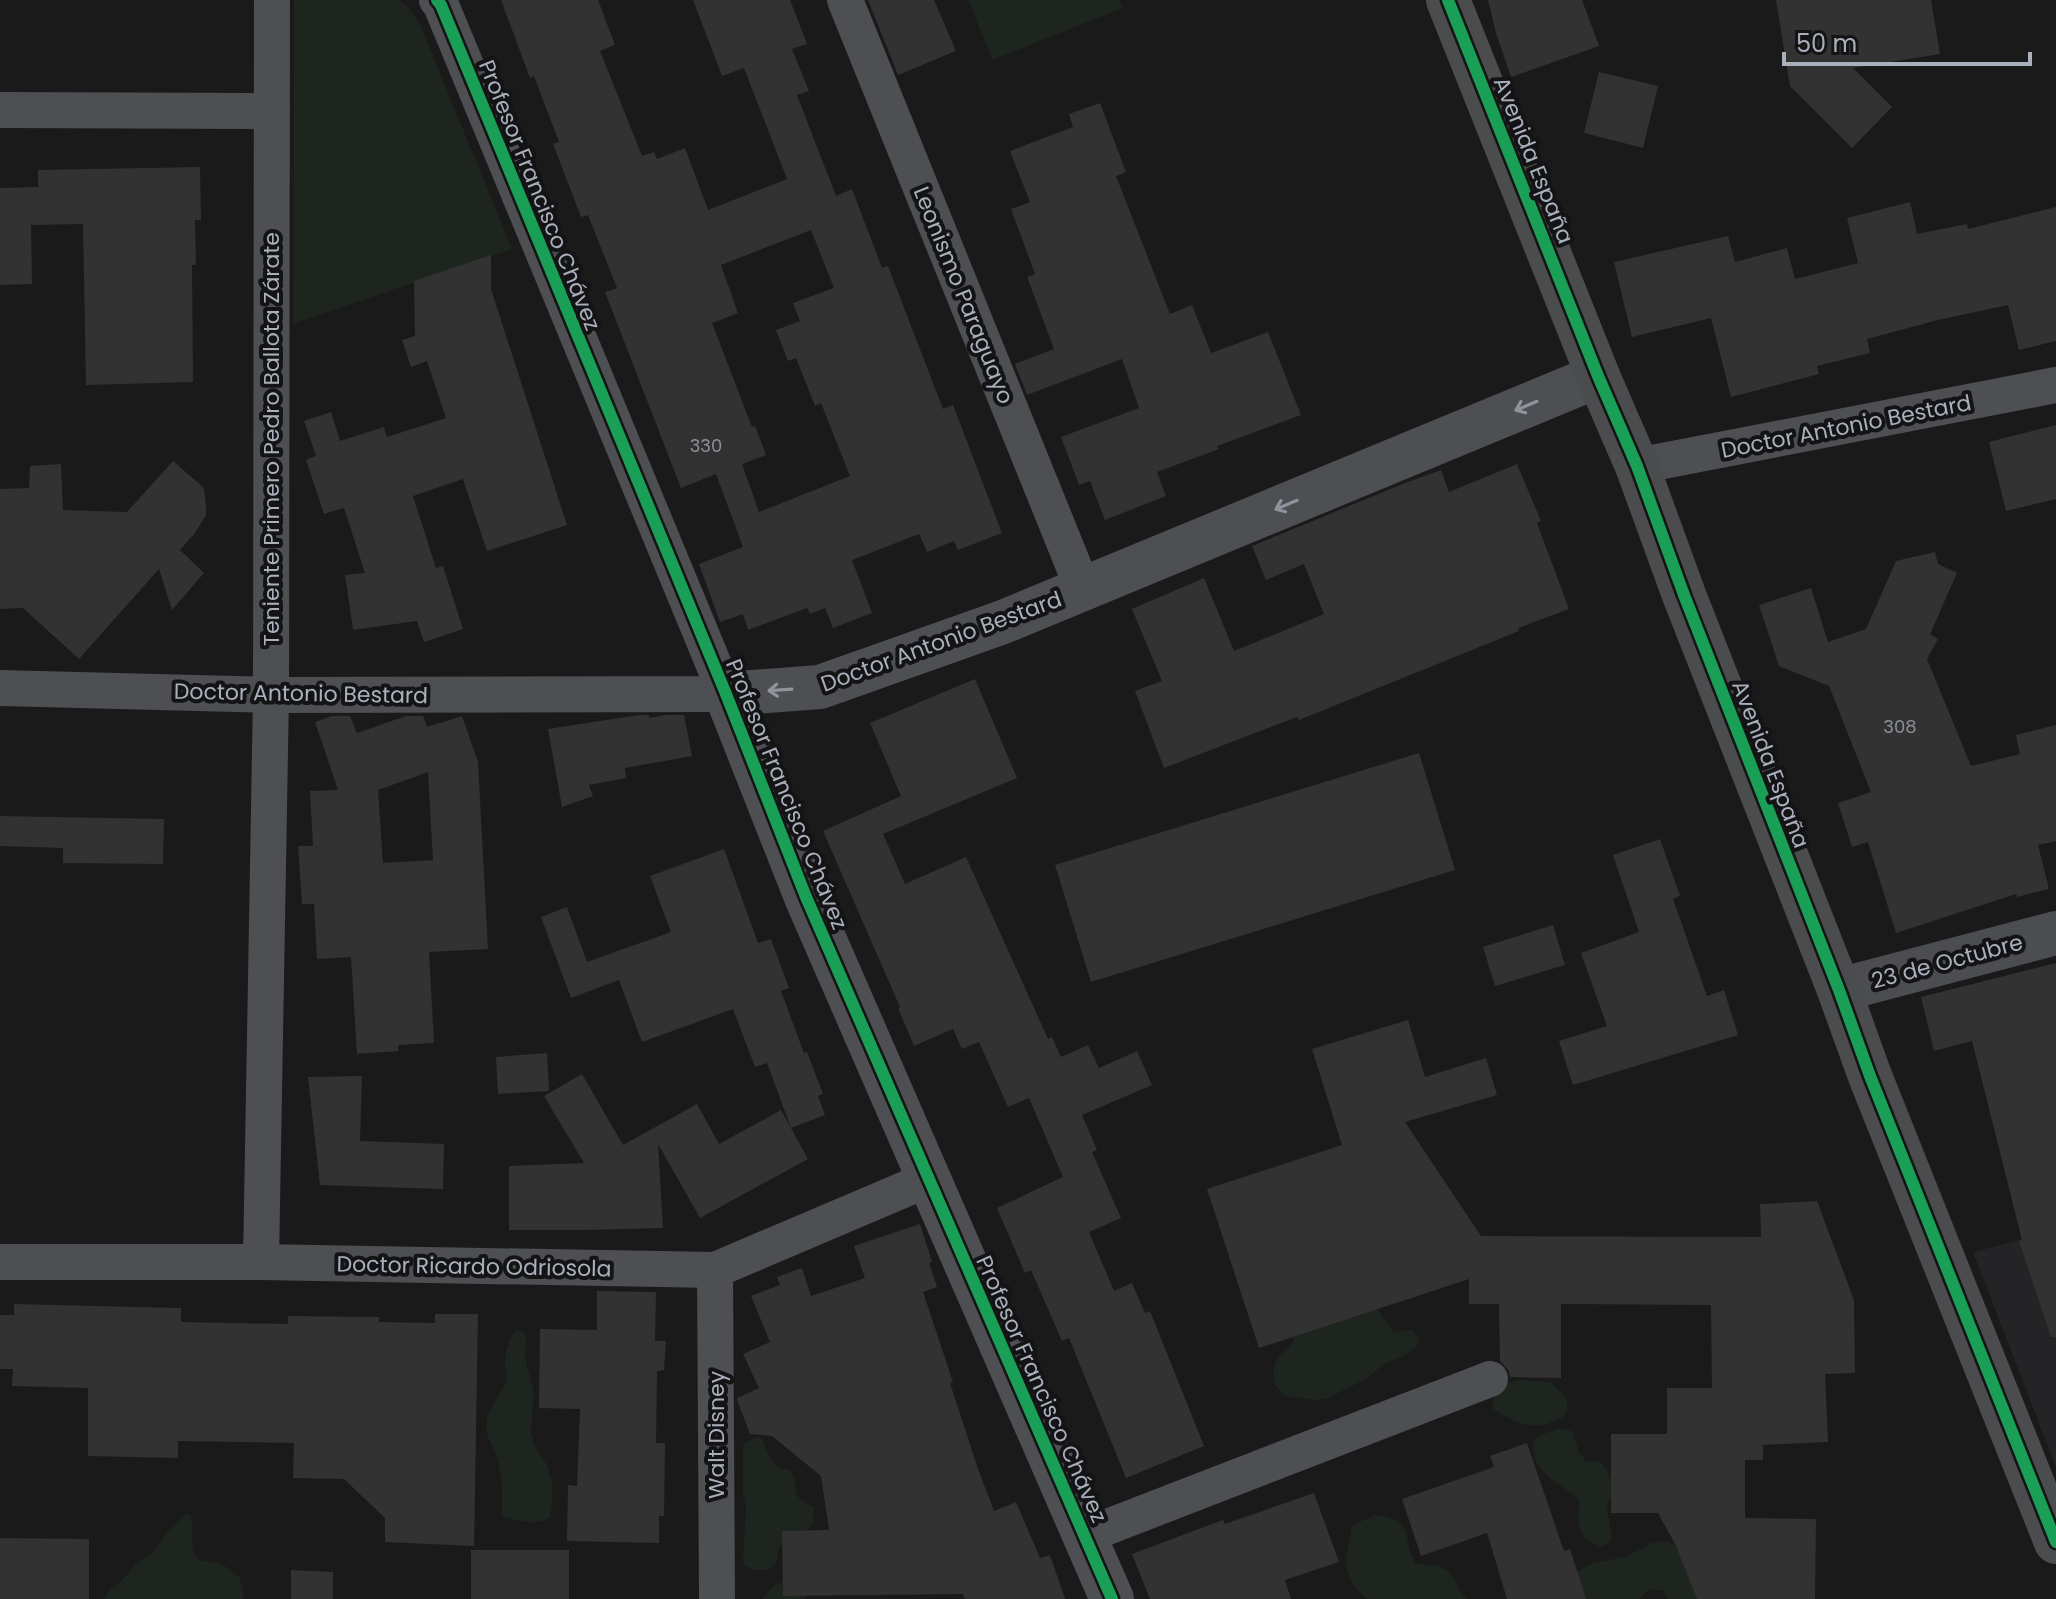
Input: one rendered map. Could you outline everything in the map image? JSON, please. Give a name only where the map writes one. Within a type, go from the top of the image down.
[{"type":"main road","name":"Avenida España","points":[[1448,0],[1637,466],[1870,1076],[2056,1542]]},
{"type":"main road","name":"23 de Octubre","points":[[1839,990],[2056,933]]},
{"type":"street","name":"Teniente Primero Pedro Ballota Zárate","points":[[261,1262],[271,695],[272,0]]},
{"type":"street","name":"Profesor Francisco Chávez","points":[[437,0],[726,694],[806,897],[1112,1599]]},
{"type":"street","name":"Leonismo Paraguayo","points":[[845,0],[1083,589]]},
{"type":"street","points":[[0,110],[272,111]]},
{"type":"street","name":"Doctor Antonio Bestard","points":[[0,688],[271,695],[726,694],[820,687],[1003,622],[1598,376]]},
{"type":"street","name":"Doctor Antonio Bestard","points":[[1637,466],[2056,385]]},
{"type":"street","name":"Doctor Ricardo Odriosola","points":[[0,1262],[261,1262],[715,1270],[929,1179]]},
{"type":"street","name":"Walt Disney","points":[[715,1270],[717,1599]]},
{"type":"street","points":[[1084,1536],[1490,1379]]},
{"type":"shaded area","points":[[294,0],[399,0],[406,5],[419,22],[512,249],[293,324]]},
{"type":"shaded area","points":[[968,0],[1119,0],[1123,8],[992,60]]},
{"type":"shaded area","points":[[2056,1231],[2056,1467],[1973,1252]]},
{"type":"shaded area","points":[[1372,1302],[1395,1332],[1413,1330],[1419,1337],[1418,1345],[1383,1365],[1366,1379],[1328,1398],[1314,1400],[1285,1396],[1275,1385],[1273,1371],[1277,1358],[1289,1348],[1296,1334]]},
{"type":"shaded area","points":[[516,1330],[523,1331],[526,1336],[525,1358],[534,1391],[531,1432],[553,1485],[551,1516],[539,1522],[502,1517],[498,1461],[486,1430],[489,1412],[504,1384],[506,1352]]},
{"type":"shaded area","points":[[1517,1380],[1550,1382],[1566,1397],[1568,1409],[1563,1418],[1537,1426],[1517,1422],[1493,1409],[1499,1390]]},
{"type":"shaded area","points":[[1563,1428],[1573,1432],[1579,1452],[1586,1461],[1599,1462],[1607,1469],[1613,1489],[1607,1508],[1612,1539],[1602,1547],[1587,1539],[1580,1530],[1579,1500],[1547,1476],[1536,1461],[1533,1440]]},
{"type":"shaded area","points":[[758,1436],[775,1464],[790,1470],[794,1476],[799,1498],[814,1507],[813,1521],[803,1540],[784,1543],[779,1547],[773,1566],[761,1570],[744,1565],[743,1558],[746,1506],[743,1449],[745,1443]]},
{"type":"shaded area","points":[[185,1514],[191,1516],[192,1544],[198,1560],[221,1563],[240,1578],[244,1599],[104,1599],[135,1565],[155,1550]]},
{"type":"shaded area","points":[[1376,1515],[1397,1521],[1405,1532],[1416,1564],[1434,1565],[1449,1572],[1467,1599],[1367,1599],[1348,1573],[1346,1556],[1352,1525]]},
{"type":"shaded area","points":[[1667,1541],[1690,1554],[1708,1599],[1668,1599],[1663,1591],[1656,1590],[1647,1592],[1640,1599],[1532,1599],[1590,1564],[1628,1556],[1651,1543]]},
{"type":"shaded area","points":[[786,1581],[800,1587],[807,1599],[762,1599],[774,1585]]},
{"type":"building","points":[[501,0],[598,0],[615,45],[600,51],[642,156],[654,152],[657,159],[685,148],[708,210],[787,179],[744,68],[722,76],[693,0],[790,0],[807,44],[792,49],[809,91],[797,95],[836,196],[852,189],[882,268],[888,266],[943,409],[953,405],[1002,533],[958,550],[954,541],[927,552],[919,534],[852,560],[872,613],[833,628],[825,608],[810,614],[807,608],[748,630],[743,614],[720,622],[699,564],[743,547],[716,474],[681,488],[605,292],[617,288],[588,215],[581,217],[553,144],[559,142],[534,76],[530,78]],"holes":[[[811,230],[834,288],[793,303],[800,321],[776,330],[788,361],[796,358],[815,406],[821,403],[850,476],[759,512],[742,464],[766,455],[712,323],[738,313],[721,265]]]},
{"type":"building","points":[[868,0],[934,0],[956,51],[898,75]]},
{"type":"building","points":[[1488,0],[1582,0],[1599,46],[1511,77]]},
{"type":"building","points":[[1776,0],[1931,0],[1940,54],[1853,68],[1892,107],[1852,148],[1790,86]]},
{"type":"building","points":[[1599,72],[1658,86],[1643,148],[1584,133]]},
{"type":"building","points":[[1100,103],[1126,172],[1116,176],[1170,314],[1192,305],[1211,353],[1268,332],[1301,415],[1157,472],[1166,496],[1105,520],[1090,481],[1079,485],[1061,437],[1139,408],[1122,359],[1027,395],[1015,364],[1054,349],[1027,277],[1035,274],[1011,209],[1030,202],[1010,151],[1073,127],[1069,114]]},
{"type":"building","points":[[200,167],[201,220],[195,220],[196,265],[192,265],[193,382],[86,385],[83,224],[31,225],[32,284],[0,285],[0,188],[38,187],[38,170]]},
{"type":"building","points":[[1910,202],[1917,234],[1967,224],[1968,229],[2056,207],[2056,341],[2019,350],[2008,305],[1867,339],[1870,353],[1817,366],[1819,374],[1731,397],[1711,318],[1632,337],[1614,262],[1728,236],[1735,262],[1787,248],[1795,279],[1858,263],[1847,218]]},
{"type":"building","points":[[491,255],[491,289],[567,525],[487,551],[463,479],[413,496],[436,568],[443,566],[463,629],[424,642],[417,621],[353,630],[345,575],[365,573],[344,508],[324,514],[306,460],[316,456],[304,421],[331,412],[340,441],[384,427],[387,437],[446,418],[427,361],[411,367],[402,340],[415,336],[414,281]]},
{"type":"building","points":[[2056,425],[2056,499],[2006,511],[1989,442]]},
{"type":"building","points":[[173,461],[204,488],[206,515],[180,550],[204,573],[172,610],[159,569],[79,659],[23,608],[0,609],[0,489],[29,488],[30,466],[61,464],[63,510],[127,512]]},
{"type":"building","points":[[1517,464],[1541,521],[1537,523],[1569,609],[1299,720],[1297,717],[1164,768],[1135,691],[1162,681],[1132,609],[1204,578],[1234,651],[1324,614],[1304,564],[1266,580],[1252,546],[1441,470],[1449,492]]},
{"type":"building","points":[[1935,552],[1938,564],[1957,573],[1930,634],[1938,639],[1927,659],[1971,766],[2020,754],[2016,735],[2056,725],[2056,841],[2038,845],[2049,889],[2017,897],[2016,894],[1896,933],[1868,842],[1852,847],[1838,803],[1871,792],[1829,686],[1779,666],[1759,605],[1811,588],[1828,642],[1866,629],[1896,561]]},
{"type":"building","points":[[975,679],[1017,778],[883,834],[905,884],[966,857],[1048,1039],[1052,1037],[1061,1057],[1088,1045],[1099,1068],[1137,1051],[1152,1085],[1082,1115],[1097,1150],[1092,1152],[1121,1218],[1089,1232],[1114,1291],[1132,1283],[1145,1313],[1150,1311],[1204,1446],[1126,1478],[1069,1338],[1062,1341],[1031,1270],[1025,1273],[997,1208],[1063,1177],[1029,1098],[1008,1107],[979,1042],[962,1049],[953,1029],[914,1046],[823,831],[901,796],[870,723]]},
{"type":"building","points":[[649,715],[649,718],[684,715],[692,756],[625,768],[626,778],[589,785],[593,796],[562,807],[548,729]]},
{"type":"building","points":[[332,716],[350,716],[357,733],[406,716],[423,716],[427,727],[462,716],[478,762],[488,949],[429,952],[434,1043],[398,1045],[398,1051],[357,1054],[351,957],[317,959],[314,904],[302,904],[298,846],[313,846],[310,791],[338,790],[315,722]],"holes":[[[428,772],[433,860],[383,863],[378,790]]]},
{"type":"building","points":[[1419,753],[1455,870],[1091,982],[1055,865]]},
{"type":"building","points":[[0,816],[164,819],[163,864],[63,863],[63,848],[0,846]]},
{"type":"building","points":[[1660,839],[1680,896],[1673,899],[1707,996],[1724,990],[1738,1035],[1573,1085],[1559,1041],[1607,1026],[1581,953],[1639,932],[1613,855]]},
{"type":"building","points":[[724,849],[758,943],[771,939],[789,988],[781,991],[823,1094],[818,1096],[825,1115],[791,1128],[767,1063],[755,1067],[733,1009],[642,1042],[619,980],[571,998],[541,917],[567,907],[587,962],[671,932],[650,876]]},
{"type":"building","points":[[1553,925],[1565,965],[1495,986],[1483,947]]},
{"type":"building","points":[[2056,963],[2056,1337],[2051,1337],[2019,1241],[2022,1240],[1972,1041],[1934,1051],[1921,997]]},
{"type":"building","points":[[1408,1020],[1425,1077],[1486,1058],[1497,1095],[1405,1122],[1481,1236],[1761,1237],[1760,1204],[1817,1201],[1854,1300],[1855,1373],[1825,1374],[1828,1442],[1763,1445],[1763,1460],[1745,1460],[1745,1518],[1816,1519],[1815,1599],[1697,1599],[1676,1546],[1658,1513],[1611,1513],[1611,1434],[1667,1434],[1667,1388],[1712,1388],[1711,1305],[1561,1304],[1561,1378],[1510,1377],[1500,1361],[1499,1304],[1469,1304],[1469,1279],[1259,1348],[1207,1189],[1342,1145],[1312,1049]]},
{"type":"building","points":[[547,1053],[549,1091],[498,1094],[496,1057]]},
{"type":"building","points":[[582,1074],[623,1145],[697,1104],[719,1144],[781,1110],[808,1159],[700,1218],[658,1144],[663,1228],[509,1230],[509,1166],[584,1163],[544,1096]]},
{"type":"building","points":[[362,1076],[360,1141],[444,1144],[443,1189],[320,1185],[308,1077]]},
{"type":"building","points":[[920,1224],[937,1287],[923,1292],[994,1511],[1016,1502],[1040,1558],[1050,1555],[1065,1599],[965,1599],[963,1594],[783,1596],[782,1531],[829,1530],[821,1476],[772,1436],[750,1434],[737,1400],[759,1388],[743,1354],[770,1342],[751,1296],[780,1285],[777,1277],[802,1268],[811,1296],[865,1278],[854,1246]]},
{"type":"building","points":[[597,1291],[656,1292],[655,1341],[666,1341],[664,1370],[657,1371],[656,1443],[665,1443],[664,1516],[659,1516],[659,1543],[567,1541],[568,1485],[577,1486],[580,1409],[539,1408],[540,1329],[597,1330]]},
{"type":"building","points":[[14,1304],[181,1308],[181,1322],[288,1324],[288,1316],[379,1317],[379,1322],[435,1323],[435,1314],[478,1314],[474,1546],[385,1542],[385,1518],[344,1479],[293,1478],[294,1443],[178,1441],[178,1458],[88,1456],[88,1388],[12,1386],[13,1369],[0,1369],[0,1315],[14,1315]]},
{"type":"building","points":[[1527,1443],[1564,1551],[1570,1549],[1586,1599],[1507,1599],[1487,1533],[1421,1556],[1402,1499],[1494,1467],[1490,1456]]},
{"type":"building","points":[[1314,1493],[1339,1562],[1285,1580],[1291,1599],[1150,1599],[1132,1554],[1223,1520],[1225,1524]]},
{"type":"building","points":[[0,1538],[89,1539],[89,1599],[0,1599]]},
{"type":"building","points":[[471,1550],[569,1550],[569,1599],[471,1599]]},
{"type":"building","points":[[291,1570],[333,1572],[333,1599],[291,1599]]},
{"type":"cycle path","points":[[437,0],[726,694],[806,897],[1112,1599]]},
{"type":"cycle path","points":[[1448,0],[1637,466],[1870,1076],[2056,1542]]}]
